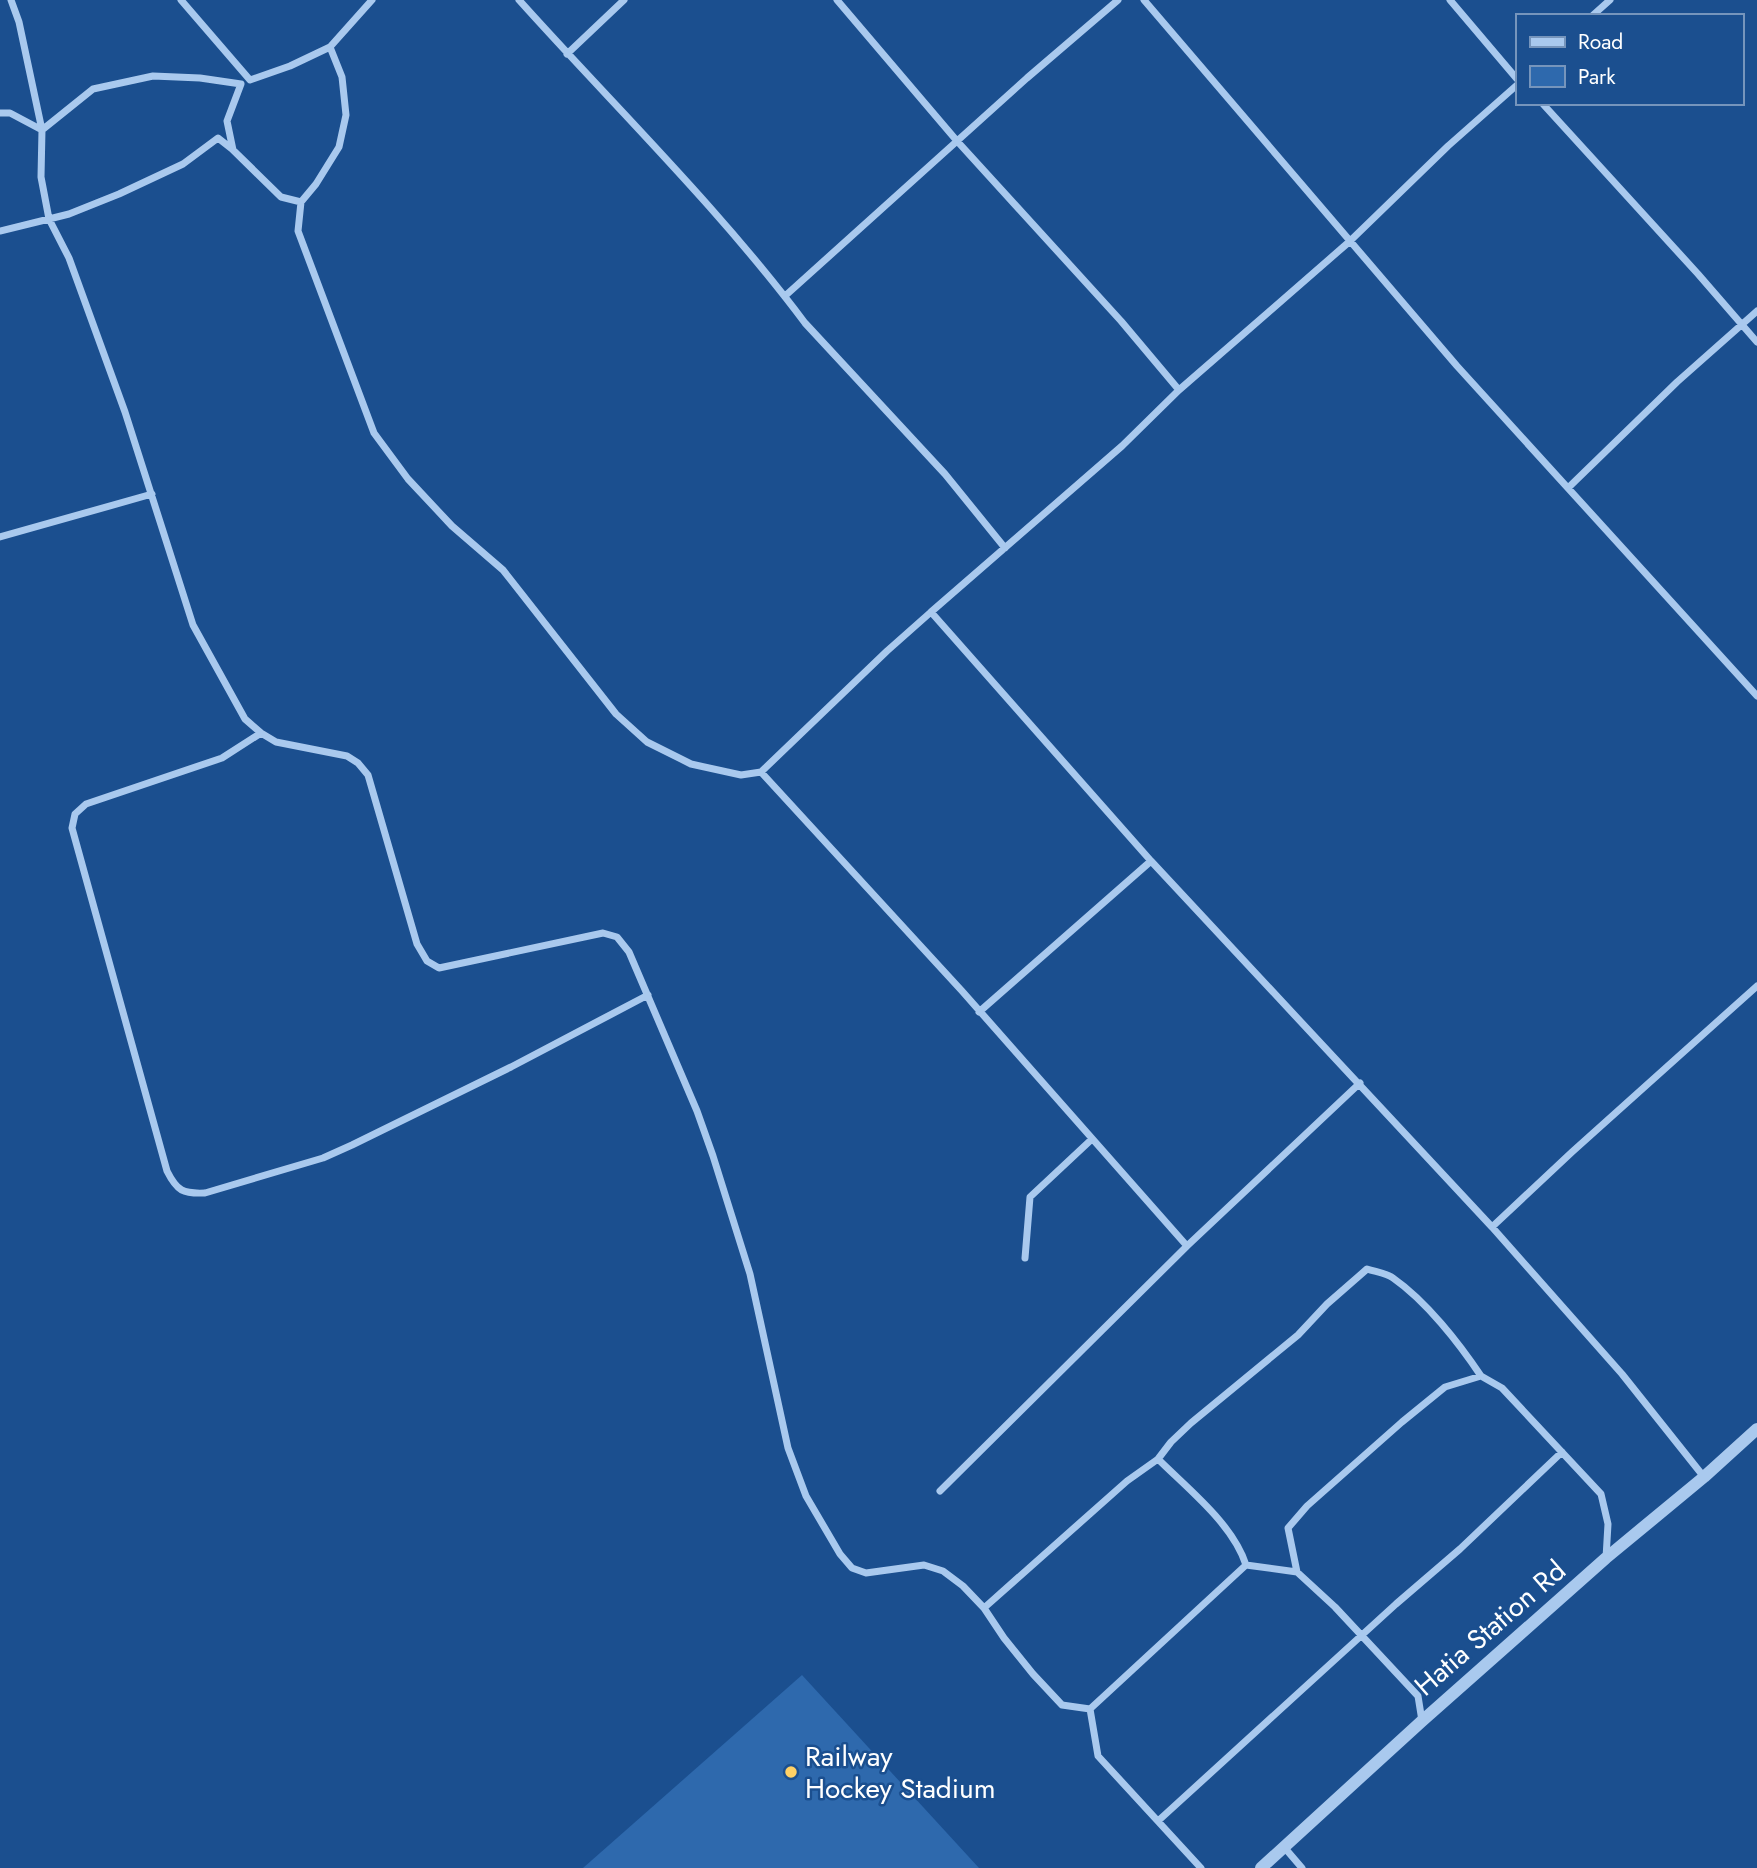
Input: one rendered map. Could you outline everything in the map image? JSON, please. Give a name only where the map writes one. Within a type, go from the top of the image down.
[{"type":"street","points":[[11,0],[19,22],[42,130],[41,177],[49,219],[69,258],[125,412],[193,625],[246,719],[276,742],[347,756],[358,763],[368,775],[417,944],[427,961],[439,968],[603,933],[617,937],[629,952],[697,1111],[741,1241],[788,1448],[806,1496],[840,1554],[852,1568],[866,1573],[924,1565],[943,1571],[963,1586],[984,1608],[1026,1665],[1062,1705],[1090,1709]]},
{"type":"street","points":[[181,0],[250,80]]},
{"type":"street","points":[[42,130],[93,89],[153,76],[200,78],[241,85],[290,66],[330,47],[372,0]]},
{"type":"street","points":[[519,0],[657,150],[785,296],[805,323],[945,474],[1005,548]]},
{"type":"street","points":[[567,54],[624,0]]},
{"type":"street","points":[[836,0],[957,141],[1121,321],[1179,390]]},
{"type":"street","points":[[785,296],[1118,0]]},
{"type":"street","points":[[1144,0],[1349,242],[1757,696]]},
{"type":"street","points":[[1450,0],[1516,78]]},
{"type":"street","points":[[1594,14],[1609,0]]},
{"type":"street","points":[[330,47],[342,77],[346,115],[339,147],[302,202],[298,231],[374,433],[408,479],[452,526],[503,570],[616,714],[647,742],[691,764],[741,775],[761,772],[877,660],[1122,446],[1179,390],[1349,242],[1448,146],[1516,86]]},
{"type":"street","points":[[233,149],[227,121],[241,85]]},
{"type":"street","points":[[1544,105],[1757,342]]},
{"type":"street","points":[[0,113],[10,113],[42,130]]},
{"type":"street","points":[[0,231],[69,214],[119,194],[183,164],[218,138],[233,149],[281,197],[302,202]]},
{"type":"street","points":[[1568,488],[1676,382],[1757,312]]},
{"type":"street","points":[[0,537],[152,494]]},
{"type":"street","points":[[932,612],[1151,861],[1492,1227],[1622,1374],[1704,1477]]},
{"type":"street","points":[[261,733],[222,758],[86,803],[75,814],[72,828],[167,1171],[174,1185],[181,1190],[188,1194],[205,1193],[323,1158],[511,1067],[648,995]]},
{"type":"street","points":[[761,772],[1187,1246]]},
{"type":"street","points":[[979,1012],[1151,861]]},
{"type":"street","points":[[1492,1227],[1757,986]]},
{"type":"street","points":[[940,1491],[1187,1246],[1360,1083]]},
{"type":"street","points":[[1026,1258],[1030,1197],[1092,1139]]},
{"type":"street","points":[[984,1608],[1127,1481],[1158,1459],[1191,1423],[1298,1335],[1327,1304],[1367,1269],[1392,1277],[1421,1303],[1464,1350],[1482,1376],[1502,1388],[1601,1494],[1608,1524],[1606,1558]]},
{"type":"street","points":[[1422,1721],[1418,1696],[1297,1572],[1288,1528],[1307,1506],[1445,1387],[1482,1376]]},
{"type":"street","name":"Hatia Station Rd","points":[[1261,1868],[1606,1558],[1757,1429]]},
{"type":"street","points":[[1158,1821],[1460,1549],[1562,1452]]},
{"type":"street","points":[[1158,1459],[1205,1505],[1240,1548],[1246,1565]]},
{"type":"street","points":[[1090,1709],[1246,1565]]},
{"type":"street","points":[[1246,1565],[1297,1572]]},
{"type":"street","points":[[1090,1709],[1098,1756],[1201,1868]]},
{"type":"street","points":[[1284,1847],[1302,1868]]},
{"type":"green space","name":"Railway Hockey Stadium","points":[[802,1675],[979,1868],[583,1868]]},
{"type":"place","name":"Railway Hockey Stadium","points":[[791,1772]]}]
